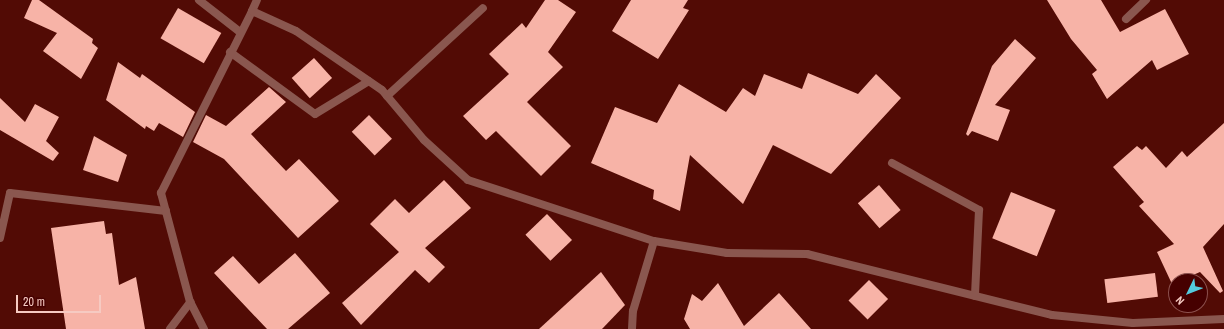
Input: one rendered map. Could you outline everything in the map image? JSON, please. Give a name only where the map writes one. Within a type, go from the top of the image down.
[{"type":"street","points":[[199,0],[240,32]]},
{"type":"street","points":[[204,329],[190,302],[161,193],[257,0]]},
{"type":"street","points":[[1126,19],[1146,0]]},
{"type":"street","points":[[387,96],[483,8]]},
{"type":"street","points":[[252,11],[296,31],[387,96],[424,140],[468,180],[654,241],[727,253],[807,254],[1052,315],[1133,323],[1224,319]]},
{"type":"street","points":[[230,52],[315,114],[369,82]]},
{"type":"street","points":[[892,163],[979,210],[974,296]]},
{"type":"street","points":[[0,238],[10,193],[166,211]]},
{"type":"street","points":[[632,329],[632,310],[654,241]]},
{"type":"street","points":[[170,329],[190,302]]},
{"type":"building","points":[[32,0],[39,0],[93,39],[92,43],[98,48],[81,79],[43,51],[57,33],[24,18]]},
{"type":"building","points":[[545,0],[558,0],[576,12],[548,52],[563,67],[527,102],[571,146],[541,176],[496,131],[486,140],[463,116],[509,74],[489,54],[522,23],[526,28]]},
{"type":"building","points":[[631,0],[688,0],[683,8],[689,10],[658,59],[612,31]]},
{"type":"building","points":[[1047,0],[1101,0],[1120,32],[1165,9],[1189,54],[1157,70],[1152,60],[1107,99],[1092,74],[1097,70],[1071,39]]},
{"type":"building","points":[[178,8],[221,33],[204,63],[160,38]]},
{"type":"building","points":[[1015,39],[1036,58],[995,105],[1010,110],[998,141],[972,131],[968,136],[966,134],[992,66]]},
{"type":"building","points":[[314,58],[332,78],[310,98],[292,78]]},
{"type":"building","points":[[118,62],[140,78],[142,74],[195,112],[183,137],[159,123],[154,131],[146,126],[145,129],[106,100]]},
{"type":"building","points":[[808,73],[858,94],[876,74],[901,98],[831,174],[773,145],[743,204],[690,155],[680,211],[653,199],[654,190],[591,163],[615,107],[657,123],[679,84],[726,112],[743,88],[755,96],[764,74],[802,89]]},
{"type":"building","points":[[269,87],[286,102],[251,134],[286,171],[299,159],[339,201],[298,238],[224,159],[193,142],[206,115],[226,126]]},
{"type":"building","points":[[0,98],[25,122],[35,104],[59,117],[46,141],[59,153],[53,161],[0,130]]},
{"type":"building","points":[[369,115],[392,139],[375,155],[352,132]]},
{"type":"building","points":[[1224,123],[1224,224],[1203,247],[1223,291],[1220,293],[1208,280],[1208,273],[1168,273],[1168,275],[1157,252],[1174,244],[1139,206],[1144,202],[1113,167],[1137,146],[1142,150],[1146,146],[1166,168],[1182,151],[1187,157]]},
{"type":"building","points":[[94,136],[127,155],[118,182],[83,170]]},
{"type":"building","points":[[444,180],[471,208],[425,248],[445,267],[429,283],[415,270],[361,325],[342,303],[399,252],[370,224],[395,199],[409,213]]},
{"type":"building","points":[[879,185],[901,210],[880,228],[858,203]]},
{"type":"building","points":[[1011,192],[1056,210],[1037,256],[992,238]]},
{"type":"building","points":[[547,214],[572,240],[550,261],[525,235]]},
{"type":"building","points":[[104,221],[106,234],[112,233],[119,285],[136,277],[145,329],[66,329],[51,228]]},
{"type":"building","points":[[295,253],[330,293],[288,329],[267,329],[214,273],[233,256],[259,284]]},
{"type":"building","points":[[601,272],[625,305],[602,329],[539,329]]},
{"type":"building","points":[[1155,273],[1158,297],[1107,303],[1104,279]]},
{"type":"building","points":[[869,280],[888,299],[868,320],[848,301]]},
{"type":"building","points":[[718,283],[744,326],[779,293],[811,329],[690,329],[684,319],[692,294],[702,301]]}]
